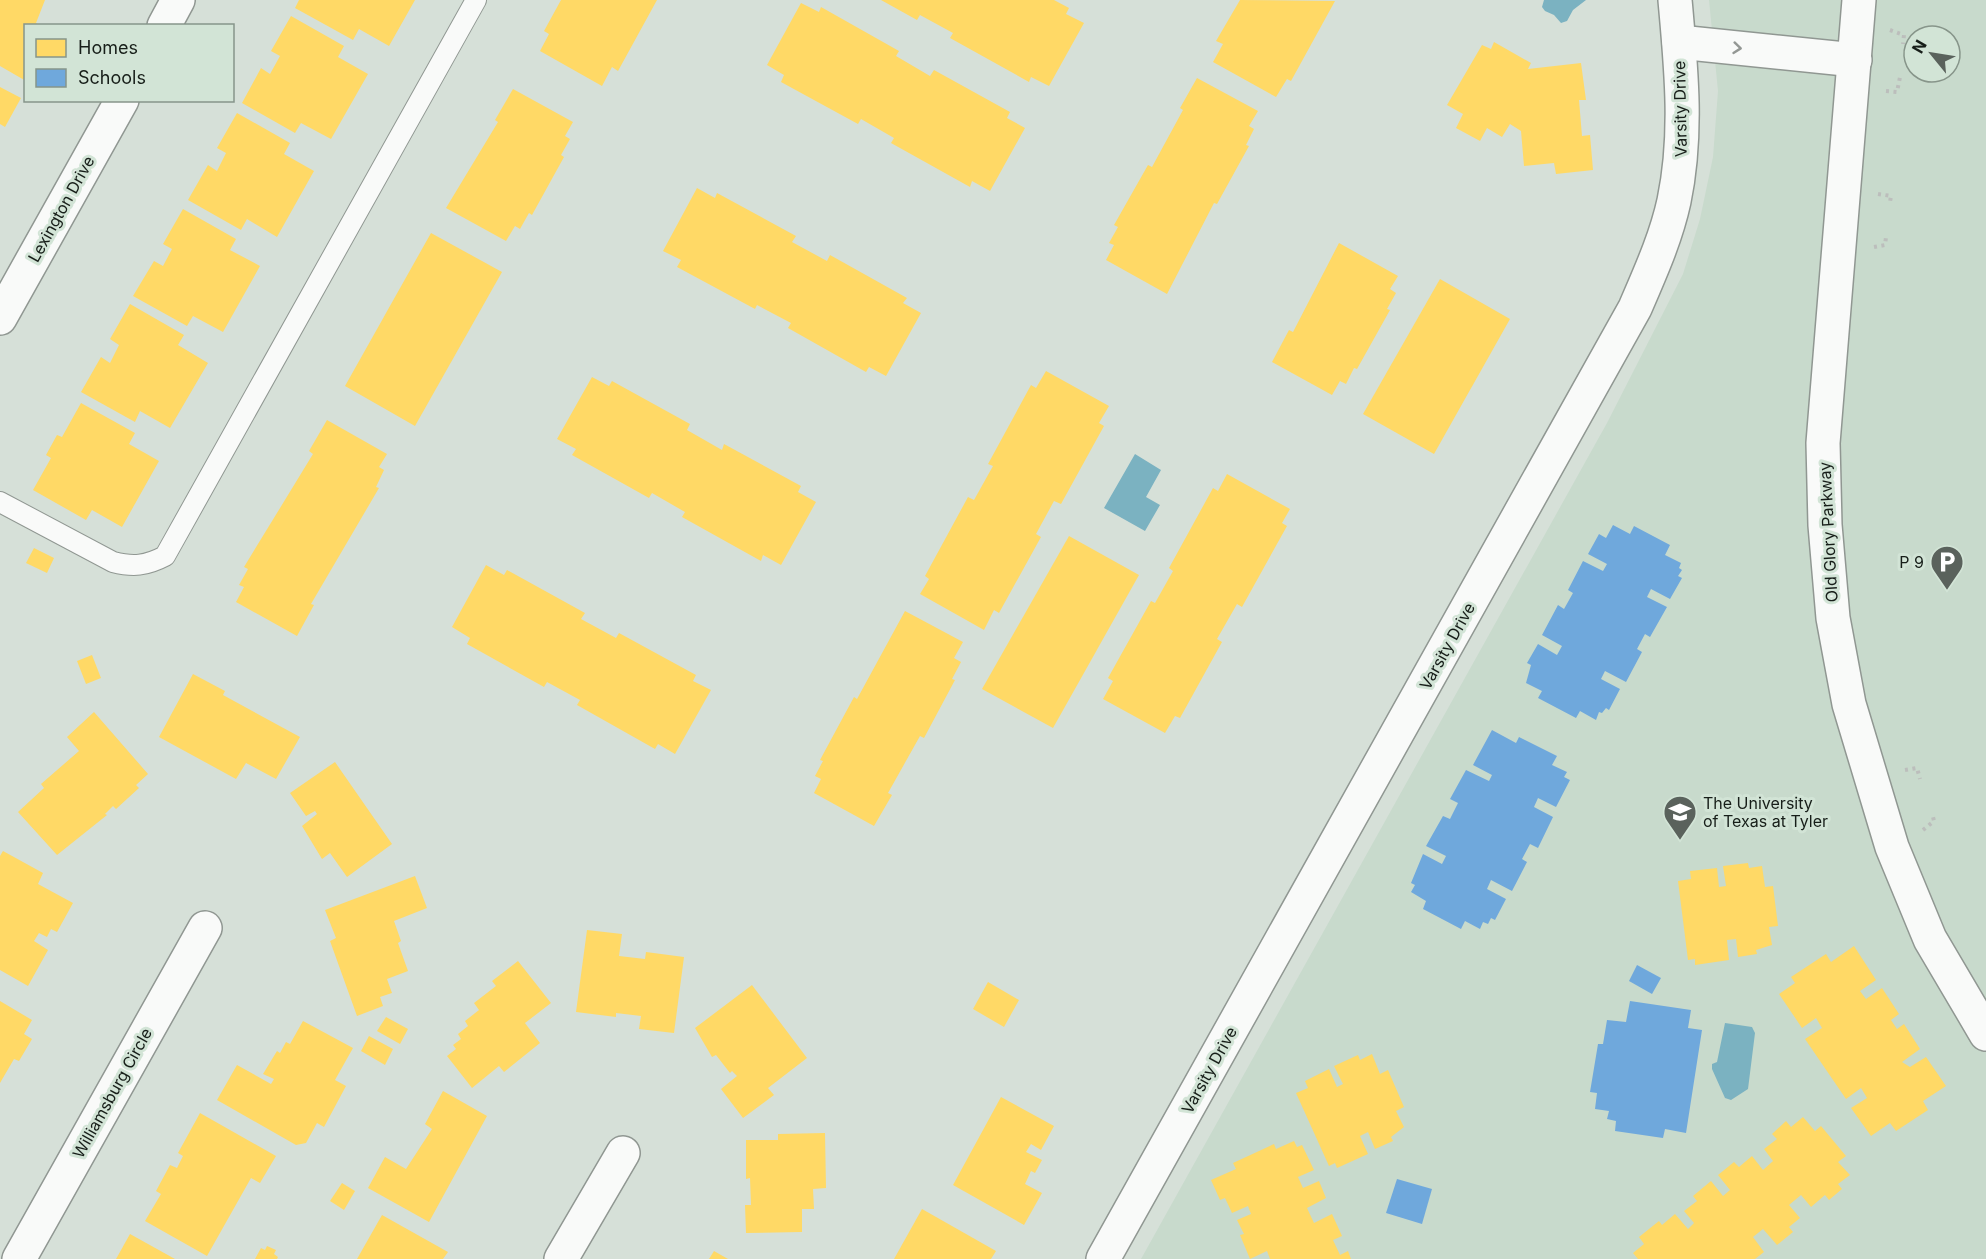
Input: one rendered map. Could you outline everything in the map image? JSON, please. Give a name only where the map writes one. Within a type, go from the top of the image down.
[{"type":"street","points":[[165,24],[178,0]]},
{"type":"street","name":"Varsity Drive","points":[[1103,1259],[1635,308],[1664,237],[1674,202],[1681,162],[1683,125],[1675,0]]},
{"type":"street","name":"Old Glory Parkway","points":[[1859,0],[1823,443],[1827,556],[1837,649],[1855,726],[1905,881],[1941,961],[1986,1034]]},
{"type":"street","points":[[1679,42],[1855,60]]},
{"type":"street","name":"Lexington Drive","points":[[0,318],[121,102]]},
{"type":"street","name":"Williamsburg Circle","points":[[19,1259],[205,928]]},
{"type":"street","points":[[561,1259],[623,1153]]},
{"type":"lane","points":[[0,502],[113,562],[132,566],[150,564],[165,556],[476,0]]},
{"type":"path","points":[[1871,249],[1877,245],[1885,245],[1886,237]]},
{"type":"path","points":[[1895,766],[1902,770],[1917,768],[1920,779]]},
{"type":"shaded area","name":"The University of Texas at Tyler","points":[[1709,0],[1986,0],[1986,1259],[1141,1259],[1607,423],[1683,274],[1700,219],[1713,157],[1718,91]]},
{"type":"water","points":[[1544,0],[1586,0],[1573,10],[1567,21],[1561,23],[1542,7]]},
{"type":"water","points":[[1135,454],[1161,470],[1146,497],[1160,505],[1145,531],[1104,508]]},
{"type":"water","points":[[1725,1023],[1752,1027],[1755,1033],[1748,1089],[1731,1100],[1725,1098],[1712,1069],[1712,1064],[1717,1062]]},
{"type":"building: Homes","points":[[0,0],[45,0],[37,24],[24,24],[24,80],[0,66]]},
{"type":"building: Homes","points":[[299,0],[415,0],[389,46],[359,29],[353,40],[295,8]]},
{"type":"building: Homes","points":[[561,0],[657,0],[618,71],[612,67],[602,86],[540,51],[549,34],[544,31]]},
{"type":"building: Homes","points":[[881,0],[1054,0],[1069,8],[1066,14],[1084,23],[1049,86],[1031,77],[1029,82],[950,38],[953,33],[920,15],[917,20]]},
{"type":"building: Homes","points":[[1240,0],[1335,1],[1291,81],[1287,79],[1276,97],[1213,62],[1223,44],[1216,41]]},
{"type":"building: Homes","points":[[801,3],[819,12],[821,7],[899,51],[896,56],[930,76],[934,70],[1010,112],[1007,118],[1025,128],[990,191],[972,181],[970,187],[891,143],[894,138],[861,119],[858,124],[781,82],[784,75],[767,65]]},
{"type":"building: Homes","points":[[291,16],[344,46],[338,57],[368,74],[331,139],[301,123],[295,133],[242,103],[261,68],[270,74],[280,56],[271,51]]},
{"type":"building: Homes","points":[[1494,42],[1531,63],[1528,69],[1581,63],[1586,100],[1579,100],[1582,136],[1590,135],[1593,170],[1556,174],[1554,163],[1524,166],[1521,131],[1510,124],[1502,137],[1487,128],[1480,141],[1456,128],[1463,114],[1447,105],[1482,45],[1491,49]]},
{"type":"building: Homes","points":[[1197,78],[1258,111],[1249,126],[1254,129],[1246,145],[1249,146],[1217,204],[1214,203],[1167,294],[1106,260],[1114,245],[1109,243],[1118,227],[1114,225],[1148,165],[1152,167],[1183,110],[1180,108]]},
{"type":"building: Homes","points":[[0,87],[21,98],[5,127],[0,124]]},
{"type":"building: Homes","points":[[513,89],[573,122],[565,136],[570,139],[561,155],[564,157],[532,215],[529,213],[520,229],[515,226],[506,241],[446,208],[498,122],[495,120]]},
{"type":"building: Homes","points":[[237,113],[290,143],[284,154],[314,171],[277,237],[247,219],[241,230],[188,200],[208,165],[217,171],[226,153],[217,148]]},
{"type":"building: Homes","points":[[697,188],[715,198],[717,193],[796,236],[792,242],[827,261],[830,255],[907,298],[903,303],[921,313],[886,376],[869,367],[866,372],[788,328],[791,323],[757,305],[755,309],[677,267],[681,260],[663,251]]},
{"type":"building: Homes","points":[[183,209],[236,239],[230,250],[260,266],[223,332],[193,316],[187,326],[133,296],[154,261],[163,266],[172,249],[163,244]]},
{"type":"building: Homes","points":[[431,233],[502,272],[415,426],[345,386]]},
{"type":"building: Homes","points":[[1339,243],[1398,276],[1390,289],[1396,293],[1387,309],[1390,310],[1357,369],[1354,368],[1346,384],[1340,381],[1332,395],[1272,362],[1289,330],[1293,332]]},
{"type":"building: Homes","points":[[1440,279],[1510,319],[1434,454],[1363,414]]},
{"type":"building: Homes","points":[[130,304],[184,335],[178,345],[208,363],[170,428],[140,411],[135,422],[81,392],[101,357],[110,363],[119,345],[110,339]]},
{"type":"building: Homes","points":[[1046,371],[1109,406],[1099,423],[1104,426],[1061,504],[1054,501],[1036,534],[1041,537],[999,613],[994,610],[984,630],[920,594],[929,579],[925,576],[968,497],[974,500],[993,466],[988,464],[1031,385],[1036,388]]},
{"type":"building: Homes","points":[[592,377],[609,386],[612,381],[690,424],[687,430],[722,450],[724,444],[801,486],[798,492],[816,502],[781,565],[763,555],[761,561],[682,517],[685,512],[652,493],[649,498],[572,455],[576,449],[557,439]]},
{"type":"building: Homes","points":[[81,403],[135,433],[129,444],[159,461],[122,527],[92,510],[86,520],[33,490],[51,458],[46,455],[57,435],[62,437]]},
{"type":"building: Homes","points":[[327,420],[387,454],[379,467],[384,470],[376,487],[379,488],[311,604],[314,605],[297,636],[236,602],[244,587],[239,585],[248,569],[244,567],[313,454],[309,451]]},
{"type":"building: Homes","points":[[1227,474],[1290,509],[1282,523],[1287,526],[1242,607],[1237,604],[1217,639],[1222,642],[1180,718],[1175,716],[1165,733],[1103,699],[1113,681],[1108,678],[1151,601],[1155,603],[1173,571],[1169,568],[1213,488],[1218,491]]},
{"type":"building: Homes","points":[[1069,536],[1139,575],[1053,728],[982,689]]},
{"type":"building: Homes","points":[[34,548],[54,558],[47,573],[26,563]]},
{"type":"building: Homes","points":[[486,565],[504,575],[507,570],[585,613],[581,619],[616,638],[619,633],[696,675],[693,681],[711,690],[675,754],[658,744],[655,749],[577,705],[580,700],[547,682],[544,687],[467,644],[470,638],[452,627]]},
{"type":"building: Homes","points":[[905,611],[963,642],[954,658],[961,662],[952,679],[955,680],[924,738],[920,736],[888,793],[892,795],[874,826],[814,793],[821,779],[815,776],[823,761],[820,760],[854,697],[857,699]]},
{"type":"building: Homes","points":[[92,655],[101,678],[86,684],[77,661]]},
{"type":"building: Homes","points":[[193,674],[225,691],[223,695],[300,737],[276,779],[246,763],[236,779],[159,737]]},
{"type":"building: Homes","points":[[94,712],[148,774],[136,785],[139,788],[116,809],[113,806],[105,814],[107,815],[57,855],[18,812],[44,788],[41,784],[79,751],[67,737]]},
{"type":"building: Homes","points":[[335,762],[392,844],[347,877],[330,853],[322,859],[302,826],[317,814],[315,811],[306,816],[290,793]]},
{"type":"building: Homes","points":[[3,851],[43,873],[38,884],[73,903],[57,932],[51,929],[47,937],[39,933],[34,941],[48,950],[28,986],[0,970],[0,856]]},
{"type":"building: Homes","points":[[1748,863],[1749,868],[1762,866],[1765,887],[1773,886],[1778,926],[1769,927],[1772,945],[1756,950],[1757,954],[1738,957],[1736,939],[1727,940],[1729,960],[1695,965],[1695,959],[1688,960],[1678,881],[1691,879],[1690,871],[1717,868],[1719,887],[1726,886],[1723,866]]},
{"type":"building: Homes","points":[[415,876],[427,908],[394,921],[401,941],[398,943],[408,971],[387,979],[392,993],[380,997],[383,1006],[357,1016],[330,941],[336,938],[325,910]]},
{"type":"building: Homes","points":[[587,930],[622,934],[619,956],[645,959],[646,952],[684,957],[674,1033],[639,1029],[641,1016],[616,1013],[616,1017],[576,1012]]},
{"type":"building: Homes","points":[[1854,946],[1876,980],[1860,991],[1866,999],[1882,988],[1899,1014],[1891,1020],[1897,1029],[1904,1024],[1920,1049],[1902,1062],[1910,1067],[1926,1057],[1946,1086],[1923,1101],[1928,1110],[1896,1131],[1890,1123],[1871,1136],[1851,1108],[1867,1098],[1861,1088],[1846,1099],[1805,1039],[1822,1028],[1816,1018],[1802,1028],[1779,994],[1795,983],[1791,977],[1826,954],[1831,962]]},
{"type":"building: Homes","points":[[518,961],[551,1003],[525,1023],[540,1043],[504,1072],[499,1066],[472,1088],[447,1056],[456,1049],[453,1045],[461,1039],[458,1034],[468,1026],[465,1021],[479,1010],[474,1003],[496,986],[492,981]]},
{"type":"building: Homes","points":[[988,982],[1019,1000],[1004,1027],[973,1009]]},
{"type":"building: Homes","points":[[752,985],[807,1058],[768,1088],[774,1095],[743,1118],[721,1089],[737,1076],[732,1071],[730,1073],[716,1055],[712,1057],[695,1028]]},
{"type":"building: Homes","points":[[0,1001],[32,1020],[24,1034],[32,1039],[19,1061],[14,1059],[0,1083]]},
{"type":"building: Homes","points":[[386,1017],[408,1029],[400,1044],[377,1031]]},
{"type":"building: Homes","points":[[303,1021],[353,1048],[335,1080],[346,1086],[324,1127],[317,1123],[306,1143],[296,1145],[217,1100],[237,1065],[271,1084],[274,1079],[263,1074],[277,1051],[280,1053],[286,1042],[290,1044]]},
{"type":"building: Homes","points":[[369,1036],[393,1049],[385,1065],[361,1051]]},
{"type":"building: Homes","points":[[1372,1054],[1380,1074],[1388,1070],[1404,1107],[1396,1111],[1404,1127],[1391,1137],[1393,1141],[1375,1149],[1368,1132],[1360,1136],[1368,1154],[1337,1168],[1335,1163],[1329,1166],[1296,1093],[1308,1088],[1305,1081],[1329,1069],[1337,1087],[1343,1084],[1334,1066],[1358,1055],[1360,1060]]},
{"type":"building: Homes","points":[[443,1091],[487,1116],[429,1222],[368,1188],[385,1157],[406,1169],[432,1129],[425,1124]]},
{"type":"building: Homes","points":[[1001,1097],[1054,1126],[1041,1150],[1031,1144],[1026,1152],[1042,1160],[1035,1173],[1031,1171],[1025,1184],[1042,1193],[1024,1225],[953,1185]]},
{"type":"building: Homes","points":[[200,1113],[276,1156],[260,1183],[251,1178],[207,1256],[145,1221],[161,1194],[156,1191],[170,1165],[177,1168],[183,1156],[178,1153]]},
{"type":"building: Homes","points":[[1803,1117],[1815,1131],[1821,1126],[1846,1156],[1838,1162],[1850,1175],[1838,1184],[1842,1189],[1829,1200],[1825,1195],[1811,1207],[1801,1195],[1789,1205],[1800,1218],[1789,1227],[1793,1232],[1777,1245],[1763,1229],[1753,1237],[1764,1252],[1755,1259],[1638,1259],[1633,1253],[1644,1244],[1639,1237],[1659,1221],[1662,1225],[1675,1214],[1688,1229],[1694,1223],[1684,1211],[1697,1201],[1693,1196],[1711,1181],[1723,1196],[1730,1190],[1718,1175],[1734,1162],[1739,1167],[1752,1156],[1763,1170],[1773,1161],[1764,1149],[1777,1139],[1772,1134],[1786,1121],[1791,1127]]},
{"type":"building: Homes","points":[[825,1133],[826,1188],[813,1189],[814,1209],[802,1209],[802,1232],[746,1233],[745,1205],[751,1205],[750,1178],[746,1179],[746,1140],[778,1140],[778,1134]]},
{"type":"building: Homes","points":[[1294,1141],[1297,1147],[1302,1145],[1314,1170],[1298,1177],[1303,1188],[1319,1181],[1326,1198],[1307,1208],[1314,1223],[1332,1214],[1342,1236],[1333,1240],[1340,1255],[1348,1251],[1351,1259],[1270,1259],[1267,1251],[1250,1259],[1240,1235],[1244,1234],[1237,1220],[1251,1214],[1248,1206],[1232,1213],[1225,1198],[1220,1200],[1211,1180],[1236,1169],[1233,1163],[1274,1144],[1276,1149]]},
{"type":"building: Homes","points":[[342,1183],[355,1191],[344,1210],[330,1201]]},
{"type":"building: Homes","points":[[922,1209],[996,1251],[991,1259],[894,1259]]},
{"type":"building: Homes","points":[[382,1215],[448,1252],[443,1259],[357,1259]]},
{"type":"building: Homes","points":[[130,1234],[175,1259],[116,1259]]},
{"type":"building: Homes","points":[[267,1246],[276,1250],[274,1254],[278,1257],[277,1259],[255,1259],[261,1248],[265,1250]]},
{"type":"building: Homes","points":[[714,1251],[728,1259],[709,1259]]},
{"type":"building: Schools","points":[[1613,525],[1630,534],[1634,526],[1670,545],[1665,555],[1681,563],[1679,568],[1682,570],[1678,576],[1682,578],[1670,599],[1651,589],[1647,597],[1667,607],[1650,637],[1645,634],[1637,649],[1642,652],[1626,682],[1605,671],[1601,679],[1620,689],[1609,710],[1606,708],[1602,713],[1599,712],[1596,720],[1580,711],[1576,718],[1538,698],[1542,691],[1526,683],[1531,665],[1527,663],[1538,644],[1557,655],[1562,646],[1542,635],[1558,605],[1564,609],[1573,593],[1568,590],[1583,561],[1603,571],[1607,564],[1588,554],[1599,534],[1606,538]]},
{"type":"building: Schools","points":[[1492,730],[1516,743],[1519,737],[1557,756],[1552,765],[1567,772],[1564,777],[1570,780],[1556,807],[1538,798],[1534,807],[1553,817],[1538,848],[1530,844],[1522,859],[1527,862],[1512,891],[1491,880],[1487,889],[1506,899],[1495,920],[1491,918],[1488,924],[1483,922],[1480,929],[1465,921],[1461,929],[1423,909],[1426,901],[1411,892],[1415,885],[1411,883],[1423,854],[1442,864],[1446,856],[1426,846],[1443,816],[1450,819],[1458,803],[1450,799],[1466,770],[1489,781],[1492,775],[1473,765]]},
{"type":"building: Schools","points":[[1637,965],[1661,978],[1652,994],[1629,981]]},
{"type":"building: Schools","points":[[1630,1001],[1691,1010],[1688,1028],[1702,1030],[1686,1133],[1665,1129],[1663,1138],[1615,1131],[1616,1121],[1607,1119],[1609,1111],[1595,1109],[1597,1093],[1590,1092],[1598,1044],[1603,1044],[1607,1020],[1626,1022]]},
{"type":"building: Schools","points":[[1397,1179],[1432,1189],[1422,1224],[1386,1213]]},
{"type":"place","name":"P 9","points":[[1947,591]]},
{"type":"place","name":"The University of Texas at Tyler","points":[[1680,841]]}]
